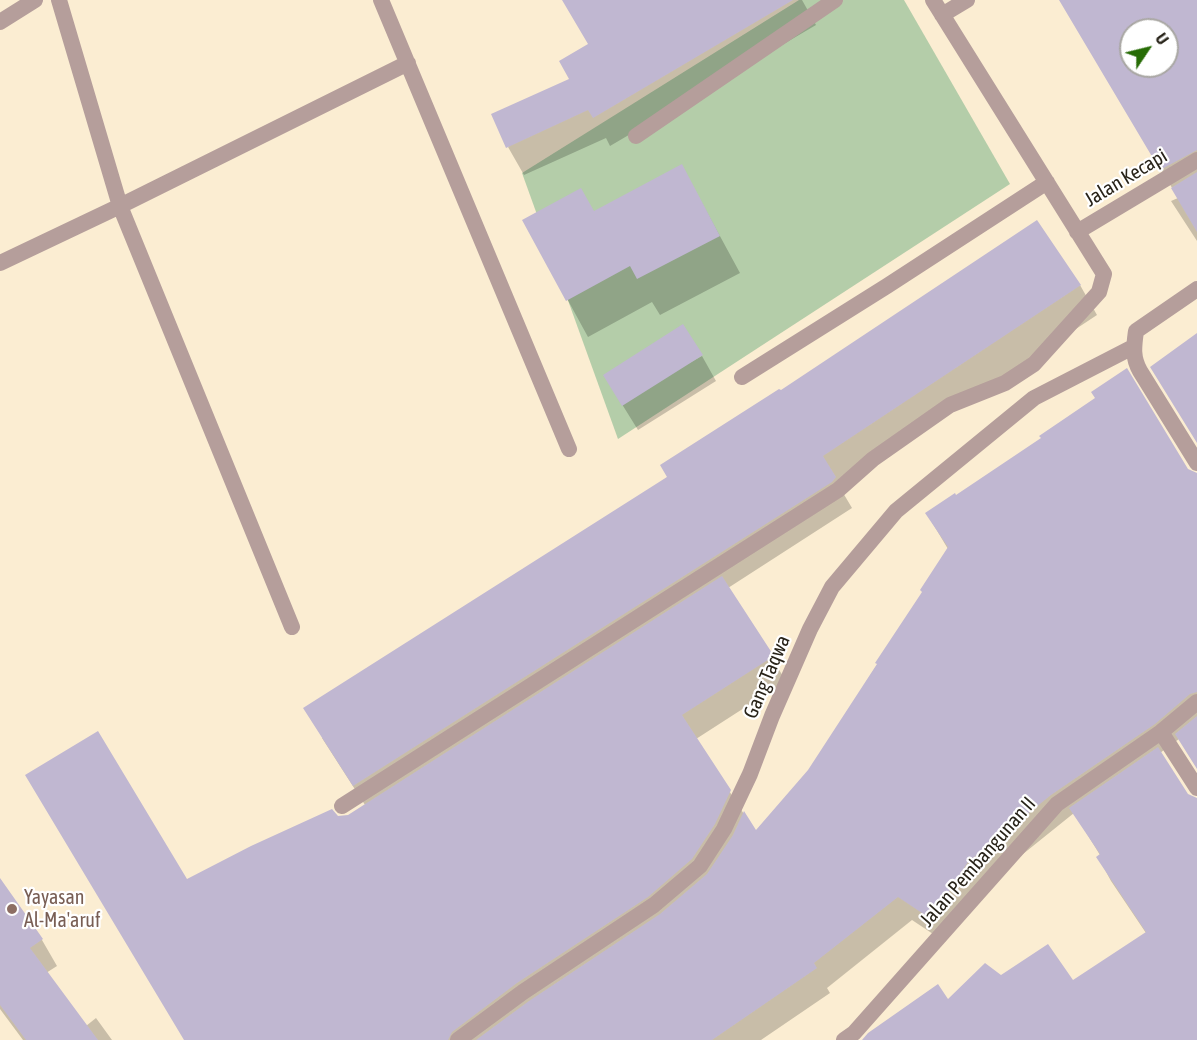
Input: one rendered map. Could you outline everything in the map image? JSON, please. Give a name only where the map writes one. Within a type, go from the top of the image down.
[{"type":"street","points":[[0,22],[35,0]]},
{"type":"street","points":[[59,0],[120,206],[292,627]]},
{"type":"street","points":[[381,0],[569,449]]},
{"type":"street","points":[[636,136],[835,0]]},
{"type":"street","points":[[342,806],[838,490],[873,459],[950,405],[1005,383],[1034,364],[1099,292],[1104,274],[933,0]]},
{"type":"street","points":[[942,15],[967,0]]},
{"type":"street","points":[[0,263],[408,63]]},
{"type":"street","name":"Jalan Kecapi","points":[[1077,232],[1197,160]]},
{"type":"street","points":[[742,377],[888,286],[1047,182]]},
{"type":"street","points":[[1197,289],[1136,331],[1133,347],[1134,361],[1197,463]]},
{"type":"street","name":"Gang Taqwa","points":[[458,1040],[524,992],[654,905],[700,866],[724,829],[750,774],[772,716],[810,629],[832,587],[896,511],[1034,398],[1133,347]]},
{"type":"street","name":"Jalan Pembangunan II","points":[[844,1040],[862,1025],[1057,804],[1161,732],[1197,702]]},
{"type":"street","points":[[1161,732],[1197,788]]},
{"type":"green space","points":[[799,0],[904,0],[1010,184],[618,439],[522,173]]},
{"type":"building","points":[[562,0],[793,0],[593,118],[588,110],[506,148],[491,114],[569,79],[559,61],[588,44]]},
{"type":"building","points":[[1059,0],[1197,0],[1197,150],[1160,170]]},
{"type":"building","points":[[682,164],[720,236],[637,279],[630,266],[566,301],[522,220],[581,188],[594,211]]},
{"type":"building","points":[[1197,172],[1197,232],[1171,188]]},
{"type":"building","points":[[1037,220],[1081,285],[823,456],[836,477],[832,482],[353,786],[303,708],[667,477],[660,465],[779,389],[781,390]]},
{"type":"building","points":[[683,324],[703,355],[622,406],[603,375]]},
{"type":"building","points":[[1197,333],[1197,443],[1150,367]]},
{"type":"building","points":[[1127,368],[1188,469],[1197,473],[1197,692],[1190,694],[1155,724],[1051,795],[968,862],[931,919],[898,897],[814,963],[817,968],[712,1040],[476,1040],[529,1001],[660,914],[707,874],[733,835],[744,811],[756,830],[808,770],[877,664],[875,663],[922,592],[920,590],[948,547],[925,513],[1041,438],[1039,436],[1095,398],[1091,392]]},
{"type":"building","points":[[722,576],[774,656],[682,715],[731,790],[715,824],[692,859],[648,897],[517,983],[452,1032],[448,1040],[184,1040],[25,775],[98,731],[187,879],[251,846],[332,809],[338,816],[348,815]]},
{"type":"building","points":[[1197,716],[1197,769],[1175,734]]},
{"type":"building","points":[[1158,747],[1188,794],[1197,798],[1197,1040],[862,1040],[868,1033],[938,984],[948,999],[985,963],[1001,975],[1048,944],[1073,980],[1146,932],[1096,857],[1100,854],[1069,808]]},
{"type":"building","points":[[0,878],[43,939],[30,948],[98,1040],[26,1040],[0,1005]]},
{"type":"place","name":"Yayasan Al-Ma'aruf","points":[[12,909]]}]
